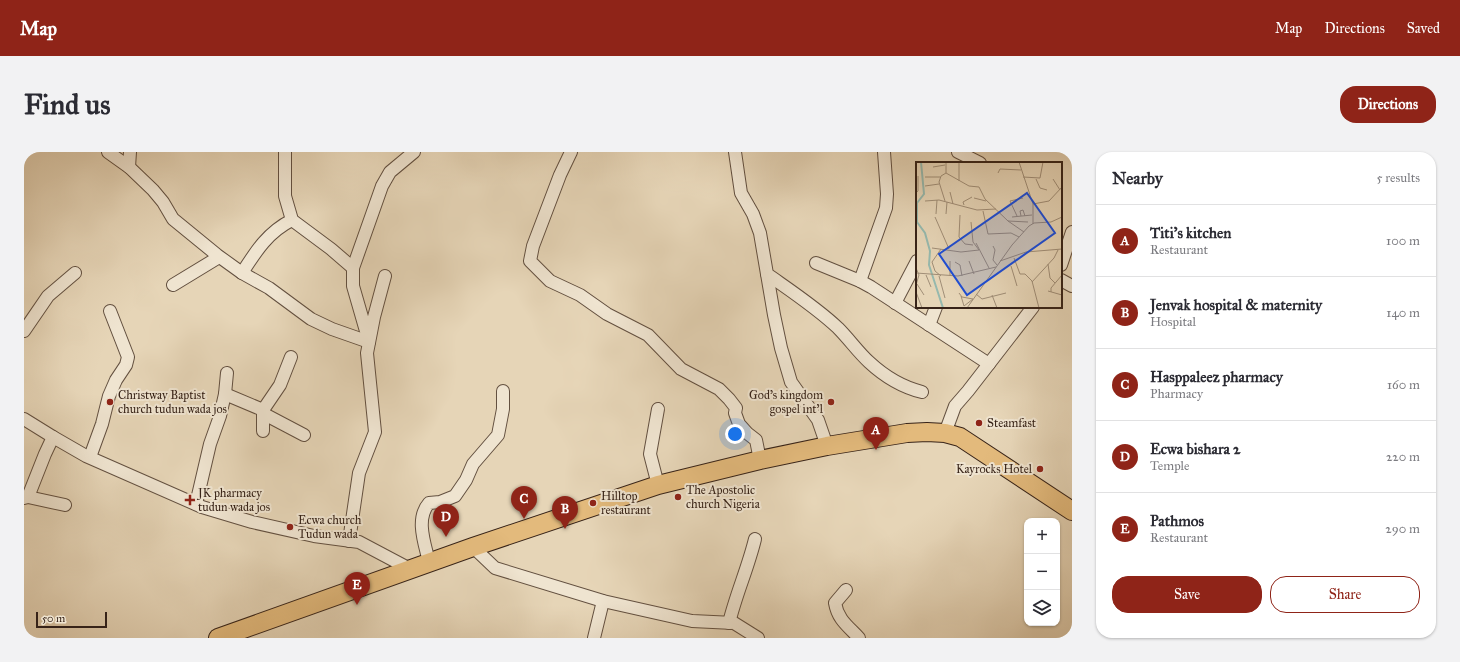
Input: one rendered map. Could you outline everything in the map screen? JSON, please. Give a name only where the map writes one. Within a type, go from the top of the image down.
[{"type":"main road","points":[[218,638],[473,547],[658,485],[760,460],[827,446],[907,433],[945,433],[967,440],[1072,511]]},
{"type":"street","points":[[108,152],[129,167],[153,190],[163,202],[173,219],[219,257],[242,273],[269,288],[311,319],[332,329],[369,342]]},
{"type":"street","points":[[129,167],[130,152]]},
{"type":"street","points":[[285,152],[285,196],[292,220],[331,249],[353,268]]},
{"type":"street","points":[[369,342],[353,286],[353,268],[382,186],[390,172],[414,152]]},
{"type":"street","points":[[571,152],[560,175],[533,246],[530,261],[550,281],[580,295],[607,314],[648,335],[681,369],[719,389],[730,399],[736,408],[735,413],[739,424],[756,440],[760,460]]},
{"type":"street","points":[[735,152],[741,192],[760,234],[781,348],[791,382],[818,420],[827,446]]},
{"type":"street","points":[[860,281],[886,208],[888,194],[884,152]]},
{"type":"street","points":[[958,152],[978,162]]},
{"type":"street","points":[[242,273],[270,234],[279,226],[292,220]]},
{"type":"street","points":[[1062,262],[1072,232]]},
{"type":"street","points":[[173,285],[219,257]]},
{"type":"street","points":[[816,262],[860,281],[989,364]]},
{"type":"street","points":[[895,303],[916,263]]},
{"type":"street","points":[[24,331],[48,296],[75,273]]},
{"type":"street","points":[[768,274],[838,328],[868,362],[886,376],[909,389],[922,392]]},
{"type":"street","points":[[349,541],[359,473],[375,432],[367,353],[374,317],[385,276]]},
{"type":"street","points":[[1062,281],[1072,286]]},
{"type":"street","points":[[929,325],[936,308]]},
{"type":"street","points":[[945,433],[955,406],[1032,308]]},
{"type":"street","points":[[90,457],[102,424],[108,396],[126,365],[128,357],[110,311]]},
{"type":"street","points":[[263,431],[263,410],[280,385],[291,358]]},
{"type":"street","points":[[196,504],[210,444],[220,416],[225,394],[227,374]]},
{"type":"street","points":[[430,562],[421,526],[425,508],[429,503],[440,502],[455,496],[466,480],[473,464],[498,435],[503,409],[503,391]]},
{"type":"street","points":[[225,394],[263,410],[266,415],[304,435]]},
{"type":"street","points":[[658,409],[650,454],[658,485]]},
{"type":"street","points":[[24,419],[90,457],[196,504],[252,522],[314,536],[358,542],[410,569]]},
{"type":"street","points":[[53,437],[26,498],[65,505]]},
{"type":"street","points":[[729,623],[734,602],[751,558],[755,539]]},
{"type":"street","points":[[473,547],[494,568],[603,601],[692,621],[734,623],[758,638]]},
{"type":"street","points":[[846,590],[835,603],[837,612],[843,621],[859,638]]},
{"type":"street","points":[[594,638],[603,601]]},
{"type":"place","name":"Christway Baptist church tudun wada jos","points":[[110,402]]},
{"type":"place","name":"God's kingdom gospel int'l","points":[[831,402]]},
{"type":"place","name":"Steamfast","points":[[979,423]]},
{"type":"place","name":"Titi's kitchen","points":[[876,450]]},
{"type":"place","name":"Kayrocks Hotel","points":[[1040,469]]},
{"type":"place","name":"The Apostolic church Nigeria","points":[[678,497]]},
{"type":"place","name":"JK pharmacy tudun wada jos","points":[[190,500]]},
{"type":"place","name":"Hilltop restaurant","points":[[593,503]]},
{"type":"place","name":"Hasppaleez pharmacy","points":[[524,519]]},
{"type":"place","name":"Ecwa church Tudun wada","points":[[290,527]]},
{"type":"place","name":"Jenvak hospital & maternity","points":[[565,529]]},
{"type":"place","name":"Ecwa bishara 2","points":[[446,537]]},
{"type":"place","name":"Pathmos","points":[[357,605]]}]
